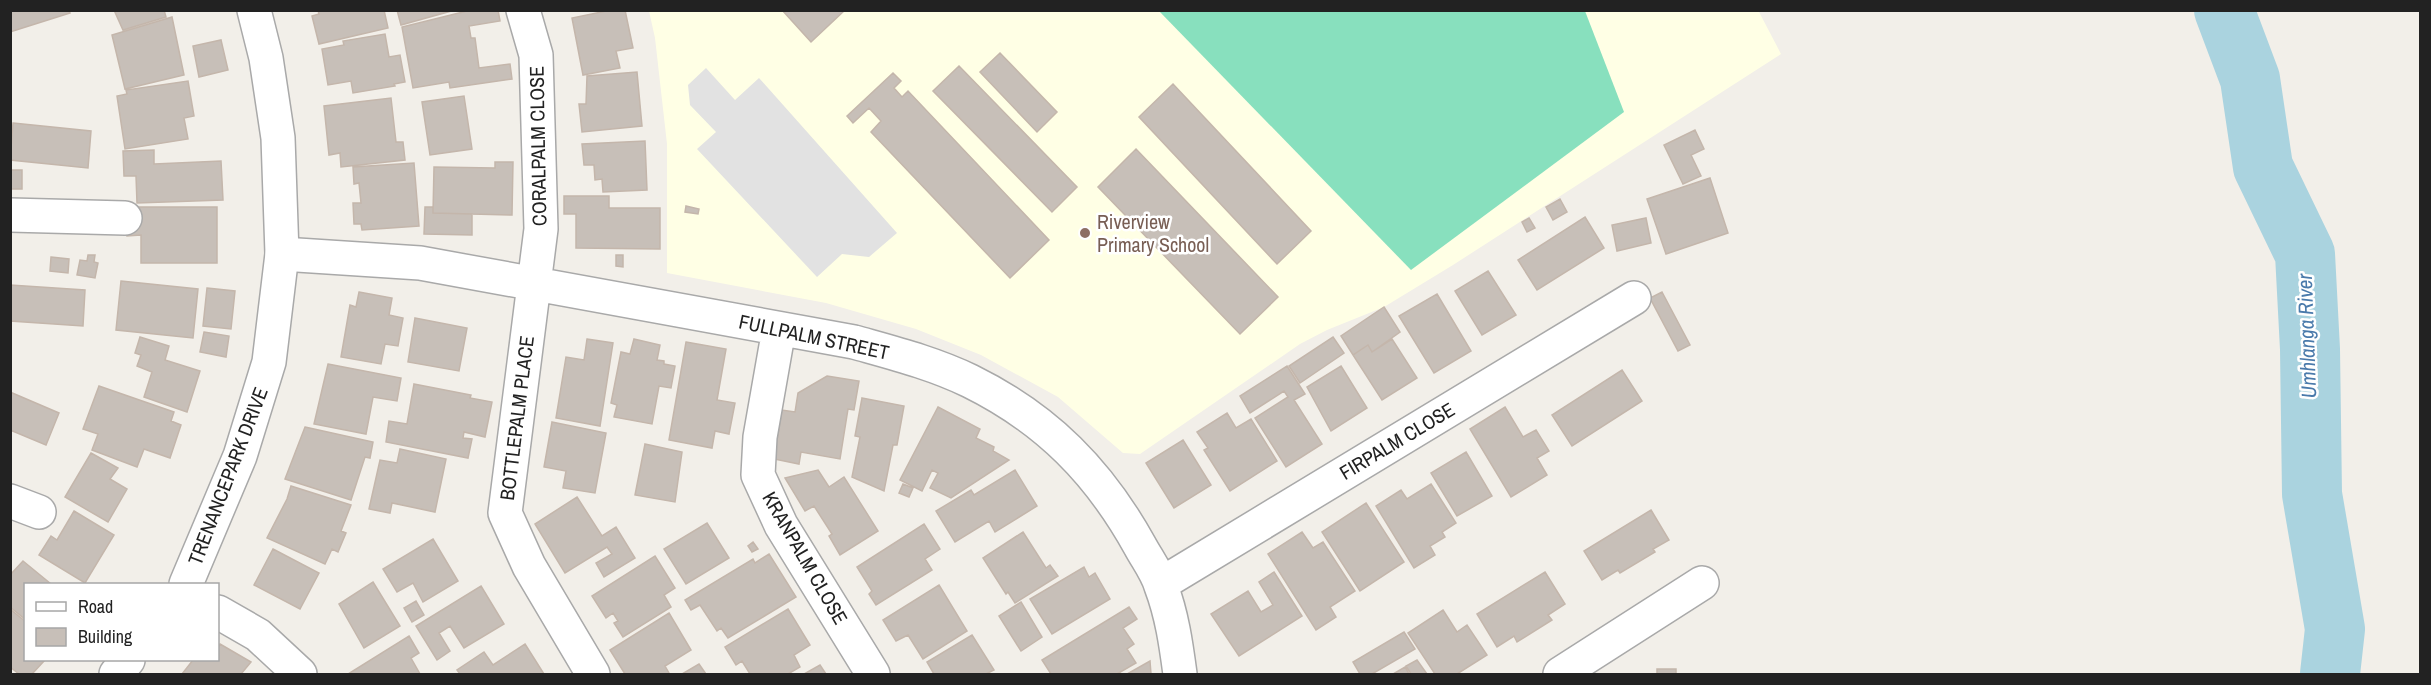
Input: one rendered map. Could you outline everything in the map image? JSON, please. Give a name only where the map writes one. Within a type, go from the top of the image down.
[{"type":"street","name":"TRENANCEPARK DRIVE","points":[[187,583],[240,456],[270,362],[282,254],[278,138],[266,58],[254,10]]},
{"type":"street","name":"CORALPALM CLOSE","points":[[523,10],[536,55],[541,229],[535,284]]},
{"type":"street","points":[[10,215],[125,218]]},
{"type":"street","name":"FULLPALM STREET","points":[[282,254],[420,263],[854,342],[924,362],[970,381],[1014,406],[1061,442],[1103,486],[1130,528],[1161,584],[1174,631],[1180,675]]},
{"type":"street","name":"BOTTLEPALM PLACE","points":[[535,284],[505,513],[529,566],[593,675]]},
{"type":"street","name":"FIRPALM CLOSE","points":[[1161,584],[1634,298]]},
{"type":"street","name":"KRANPALM CLOSE","points":[[779,329],[760,437],[758,475],[781,525],[873,675]]},
{"type":"street","points":[[1560,675],[1702,583]]},
{"type":"street","points":[[219,613],[258,635],[300,675]]},
{"type":"street","points":[[116,675],[127,661]]},
{"type":"shaded area","name":"Riverview Primary School","points":[[1758,10],[1781,54],[1384,307],[1327,330],[1300,344],[1140,454],[1123,453],[1058,397],[981,355],[916,329],[826,303],[667,273],[667,144],[655,38],[649,11]]},
{"type":"shaded area","points":[[706,68],[735,100],[759,78],[897,233],[869,257],[842,254],[817,277],[697,149],[716,132],[690,105],[688,85]]},
{"type":"green space","points":[[1159,11],[1585,11],[1624,112],[1411,270]]},
{"type":"building","points":[[10,10],[69,10],[70,13],[10,32]]},
{"type":"building","points":[[114,10],[164,10],[166,17],[123,30]]},
{"type":"building","points":[[318,10],[384,10],[388,28],[319,44],[312,16],[319,14]]},
{"type":"building","points":[[397,10],[455,10],[401,25]]},
{"type":"building","points":[[471,10],[498,10],[500,21],[469,26],[471,38],[475,38],[479,68],[510,64],[512,79],[450,88],[449,82],[413,88],[402,27]]},
{"type":"building","points":[[611,10],[625,10],[633,48],[616,51],[620,68],[583,75],[572,18]]},
{"type":"building","points":[[782,10],[845,10],[811,42]]},
{"type":"building","points":[[172,17],[184,75],[125,89],[112,35]]},
{"type":"building","points":[[385,34],[389,57],[400,55],[405,82],[394,84],[395,86],[353,93],[351,81],[328,85],[322,49],[344,45],[343,41]]},
{"type":"building","points":[[221,40],[228,70],[199,77],[193,46]]},
{"type":"building","points":[[1000,53],[1057,112],[1037,132],[980,72]]},
{"type":"building","points":[[959,66],[1077,187],[1052,212],[933,91]]},
{"type":"building","points":[[637,72],[642,126],[582,132],[579,104],[586,104],[587,76]]},
{"type":"building","points":[[893,73],[901,81],[894,88],[902,97],[908,91],[1049,240],[1010,278],[871,132],[881,121],[869,108],[853,123],[847,116]]},
{"type":"building","points":[[188,81],[194,116],[184,118],[188,139],[125,149],[117,96],[127,94],[126,90]]},
{"type":"building","points":[[1173,84],[1311,231],[1277,264],[1139,117]]},
{"type":"building","points":[[464,96],[472,149],[430,155],[422,102]]},
{"type":"building","points":[[391,98],[396,142],[403,142],[405,160],[341,167],[340,153],[329,155],[324,106]]},
{"type":"building","points":[[13,123],[91,131],[88,168],[10,160]]},
{"type":"building","points":[[1695,130],[1704,149],[1691,155],[1701,176],[1683,184],[1664,145]]},
{"type":"building","points":[[645,141],[647,190],[603,192],[602,179],[595,180],[594,165],[584,165],[582,144]]},
{"type":"building","points":[[1136,149],[1278,297],[1240,334],[1098,187]]},
{"type":"building","points":[[154,150],[154,164],[221,161],[223,200],[137,203],[136,176],[124,176],[123,151]]},
{"type":"building","points":[[495,162],[513,162],[512,215],[433,213],[434,167],[495,168]]},
{"type":"building","points":[[414,163],[419,226],[362,230],[361,224],[354,224],[353,203],[361,203],[359,183],[354,184],[353,167]]},
{"type":"building","points":[[10,170],[22,170],[22,189],[10,189]]},
{"type":"building","points":[[1710,178],[1728,233],[1666,254],[1647,199]]},
{"type":"building","points":[[564,196],[609,196],[609,208],[660,208],[660,249],[576,248],[576,214],[564,214]]},
{"type":"building","points":[[1560,199],[1567,212],[1553,220],[1546,207]]},
{"type":"building","points":[[686,206],[699,209],[698,214],[685,212]]},
{"type":"building","points":[[127,207],[217,207],[217,263],[141,263],[141,235],[127,236]]},
{"type":"building","points":[[425,207],[433,207],[433,213],[472,214],[472,235],[424,234]]},
{"type":"building","points":[[1585,217],[1604,248],[1537,290],[1518,260]]},
{"type":"building","points":[[1529,218],[1535,228],[1527,232],[1522,222]]},
{"type":"building","points":[[1646,218],[1651,243],[1617,251],[1612,225]]},
{"type":"building","points":[[88,255],[95,255],[94,262],[98,263],[95,278],[77,275],[80,260],[87,261]]},
{"type":"building","points":[[616,255],[623,255],[623,267],[616,266]]},
{"type":"building","points":[[51,257],[69,259],[68,273],[50,271]]},
{"type":"building","points":[[1488,271],[1516,315],[1482,335],[1455,291]]},
{"type":"building","points":[[121,281],[198,289],[193,338],[116,330]]},
{"type":"building","points":[[10,285],[85,290],[83,326],[10,321]]},
{"type":"building","points":[[207,288],[235,291],[231,329],[203,326]]},
{"type":"building","points":[[359,292],[392,298],[389,315],[403,318],[398,346],[385,344],[381,364],[341,357],[350,305],[356,307]]},
{"type":"building","points":[[1662,292],[1690,345],[1678,351],[1650,298]]},
{"type":"building","points":[[1437,294],[1471,351],[1434,373],[1399,316]]},
{"type":"building","points":[[1384,307],[1400,332],[1372,352],[1368,345],[1353,355],[1341,336]]},
{"type":"building","points":[[415,318],[467,328],[459,371],[408,362]]},
{"type":"building","points":[[204,332],[229,336],[226,357],[200,352]]},
{"type":"building","points":[[140,337],[169,346],[165,360],[200,371],[187,412],[144,397],[152,372],[137,366],[141,355],[135,353]]},
{"type":"building","points":[[1333,337],[1344,353],[1300,383],[1289,366]]},
{"type":"building","points":[[587,339],[613,343],[600,426],[556,418],[566,357],[584,360]]},
{"type":"building","points":[[634,339],[660,345],[657,360],[675,366],[671,388],[659,386],[652,424],[614,417],[617,405],[611,403],[621,352],[630,354]]},
{"type":"building","points":[[1392,339],[1417,378],[1382,400],[1353,355],[1368,345],[1372,352]]},
{"type":"building","points":[[686,342],[726,349],[717,400],[735,403],[729,434],[715,431],[712,448],[669,440]]},
{"type":"building","points":[[328,364],[401,378],[397,401],[373,397],[366,434],[314,424]]},
{"type":"building","points":[[1287,366],[1305,394],[1294,400],[1322,444],[1286,467],[1255,418],[1288,397],[1284,391],[1250,413],[1240,396]]},
{"type":"building","points":[[1341,366],[1367,408],[1331,431],[1307,387]]},
{"type":"building","points":[[1622,370],[1642,401],[1572,446],[1552,415]]},
{"type":"building","points":[[827,376],[859,381],[854,410],[848,409],[840,459],[801,452],[799,464],[774,459],[782,410],[795,412],[798,393]]},
{"type":"building","points":[[414,384],[471,395],[470,398],[492,402],[485,437],[464,432],[463,438],[472,439],[468,458],[386,442],[389,421],[407,424]]},
{"type":"building","points":[[99,386],[174,412],[171,421],[181,425],[170,458],[144,449],[137,467],[92,450],[98,434],[83,429]]},
{"type":"building","points":[[10,392],[59,413],[46,445],[10,430]]},
{"type":"building","points":[[862,398],[904,406],[897,445],[893,445],[884,491],[852,477],[860,437],[855,436]]},
{"type":"building","points":[[938,407],[980,429],[976,438],[994,447],[993,451],[1009,460],[951,498],[930,488],[938,473],[932,470],[922,491],[900,480]]},
{"type":"building","points":[[1505,407],[1523,437],[1536,430],[1549,451],[1537,458],[1547,475],[1511,497],[1470,429]]},
{"type":"building","points":[[1227,413],[1236,428],[1251,419],[1277,461],[1230,491],[1204,450],[1208,448],[1197,432]]},
{"type":"building","points":[[552,422],[606,433],[595,493],[563,488],[566,471],[544,467]]},
{"type":"building","points":[[305,427],[373,442],[370,458],[365,457],[351,500],[285,479]]},
{"type":"building","points":[[1183,440],[1211,485],[1174,508],[1146,463]]},
{"type":"building","points":[[645,444],[682,452],[675,502],[635,495]]},
{"type":"building","points":[[400,449],[446,459],[435,512],[392,503],[390,513],[369,509],[380,460],[397,463]]},
{"type":"building","points":[[1466,452],[1492,496],[1457,516],[1431,473]]},
{"type":"building","points":[[91,453],[118,468],[110,479],[127,489],[108,522],[65,497]]},
{"type":"building","points":[[818,470],[829,487],[844,477],[878,531],[840,555],[829,536],[832,534],[814,506],[805,511],[785,478]]},
{"type":"building","points":[[1015,470],[1037,506],[995,532],[989,521],[955,542],[936,511],[971,490],[974,495]]},
{"type":"building","points":[[903,484],[913,488],[909,497],[899,493]]},
{"type":"building","points":[[1431,484],[1456,523],[1442,532],[1445,537],[1430,546],[1435,555],[1414,568],[1376,506],[1401,490],[1407,499]]},
{"type":"building","points":[[291,486],[351,505],[341,531],[346,533],[338,552],[332,549],[325,564],[267,538],[287,499]]},
{"type":"building","points":[[577,497],[602,536],[616,527],[635,558],[604,577],[596,563],[612,554],[607,547],[565,573],[535,524]]},
{"type":"building","points":[[1366,503],[1404,562],[1360,591],[1322,532]]},
{"type":"building","points":[[1651,510],[1669,540],[1653,549],[1655,552],[1620,573],[1618,570],[1602,580],[1584,551]]},
{"type":"building","points":[[74,511],[114,535],[85,583],[39,555],[51,536],[57,540]]},
{"type":"building","points":[[707,523],[729,558],[686,584],[664,549]]},
{"type":"building","points":[[924,524],[940,549],[925,559],[932,570],[876,605],[869,594],[872,591],[857,567]]},
{"type":"building","points":[[1023,532],[1046,568],[1050,565],[1058,576],[1015,603],[1008,592],[1006,594],[983,558]]},
{"type":"building","points":[[1302,532],[1313,548],[1323,542],[1355,591],[1330,607],[1336,617],[1316,630],[1268,554]]},
{"type":"building","points":[[433,539],[458,581],[423,602],[413,583],[397,592],[383,569]]},
{"type":"building","points":[[753,542],[758,549],[752,552],[748,546]]},
{"type":"building","points":[[273,549],[319,573],[300,609],[254,585]]},
{"type":"building","points":[[769,554],[796,597],[728,638],[721,628],[717,631],[700,605],[691,610],[685,600],[753,559],[755,563]]},
{"type":"building","points":[[655,556],[675,588],[664,595],[671,607],[623,637],[614,623],[618,621],[613,613],[606,618],[592,596]]},
{"type":"building","points":[[23,561],[50,583],[24,583],[24,618],[10,607],[10,575]]},
{"type":"building","points":[[1084,567],[1089,577],[1095,573],[1110,599],[1052,634],[1030,599]]},
{"type":"building","points":[[1274,572],[1302,616],[1239,656],[1211,614],[1248,591],[1261,612],[1273,605],[1259,582]]},
{"type":"building","points":[[1545,572],[1565,604],[1548,615],[1552,620],[1517,642],[1514,636],[1497,647],[1477,614]]},
{"type":"building","points":[[373,582],[400,626],[364,648],[339,604]]},
{"type":"building","points":[[939,585],[967,631],[923,659],[908,635],[896,641],[883,620]]},
{"type":"building","points":[[481,586],[504,624],[464,648],[450,626],[439,633],[450,651],[437,660],[416,626]]},
{"type":"building","points":[[416,601],[424,615],[412,622],[404,608]]},
{"type":"building","points":[[1021,602],[1042,637],[1021,651],[999,616]]},
{"type":"building","points":[[1129,607],[1137,619],[1123,628],[1134,644],[1127,649],[1136,663],[1117,674],[1051,674],[1042,660]]},
{"type":"building","points":[[10,609],[24,620],[24,661],[44,661],[32,674],[19,674],[10,667]]},
{"type":"building","points":[[788,609],[810,645],[794,655],[800,667],[788,674],[750,674],[742,661],[736,665],[725,647]]},
{"type":"building","points":[[1443,610],[1457,632],[1467,625],[1487,655],[1457,674],[1435,674],[1408,633]]},
{"type":"building","points":[[669,613],[691,650],[665,666],[669,673],[625,674],[610,650]]},
{"type":"building","points":[[1404,632],[1415,649],[1372,674],[1360,674],[1353,662]]},
{"type":"building","points":[[972,635],[994,670],[986,674],[934,674],[927,662]]},
{"type":"building","points":[[409,636],[419,653],[411,658],[420,674],[348,674]]},
{"type":"building","points":[[220,644],[251,662],[241,674],[182,674],[192,661],[219,661]]},
{"type":"building","points":[[525,644],[544,674],[460,674],[457,670],[484,652],[493,665]]},
{"type":"building","points":[[1417,660],[1427,674],[1411,674],[1406,666]]},
{"type":"building","points":[[1150,661],[1151,674],[1127,674]]},
{"type":"building","points":[[699,664],[706,674],[682,674]]},
{"type":"building","points":[[820,665],[826,674],[804,674]]},
{"type":"building","points":[[1405,667],[1409,674],[1393,674]]},
{"type":"building","points":[[1657,669],[1676,669],[1676,674],[1657,674]]},
{"type":"waterway","name":"Umhlanga River","points":[[2224,10],[2250,79],[2263,167],[2305,254],[2310,349],[2312,494],[2335,629],[2330,674]]},
{"type":"place","name":"Riverview Primary School","points":[[1085,233]]}]
